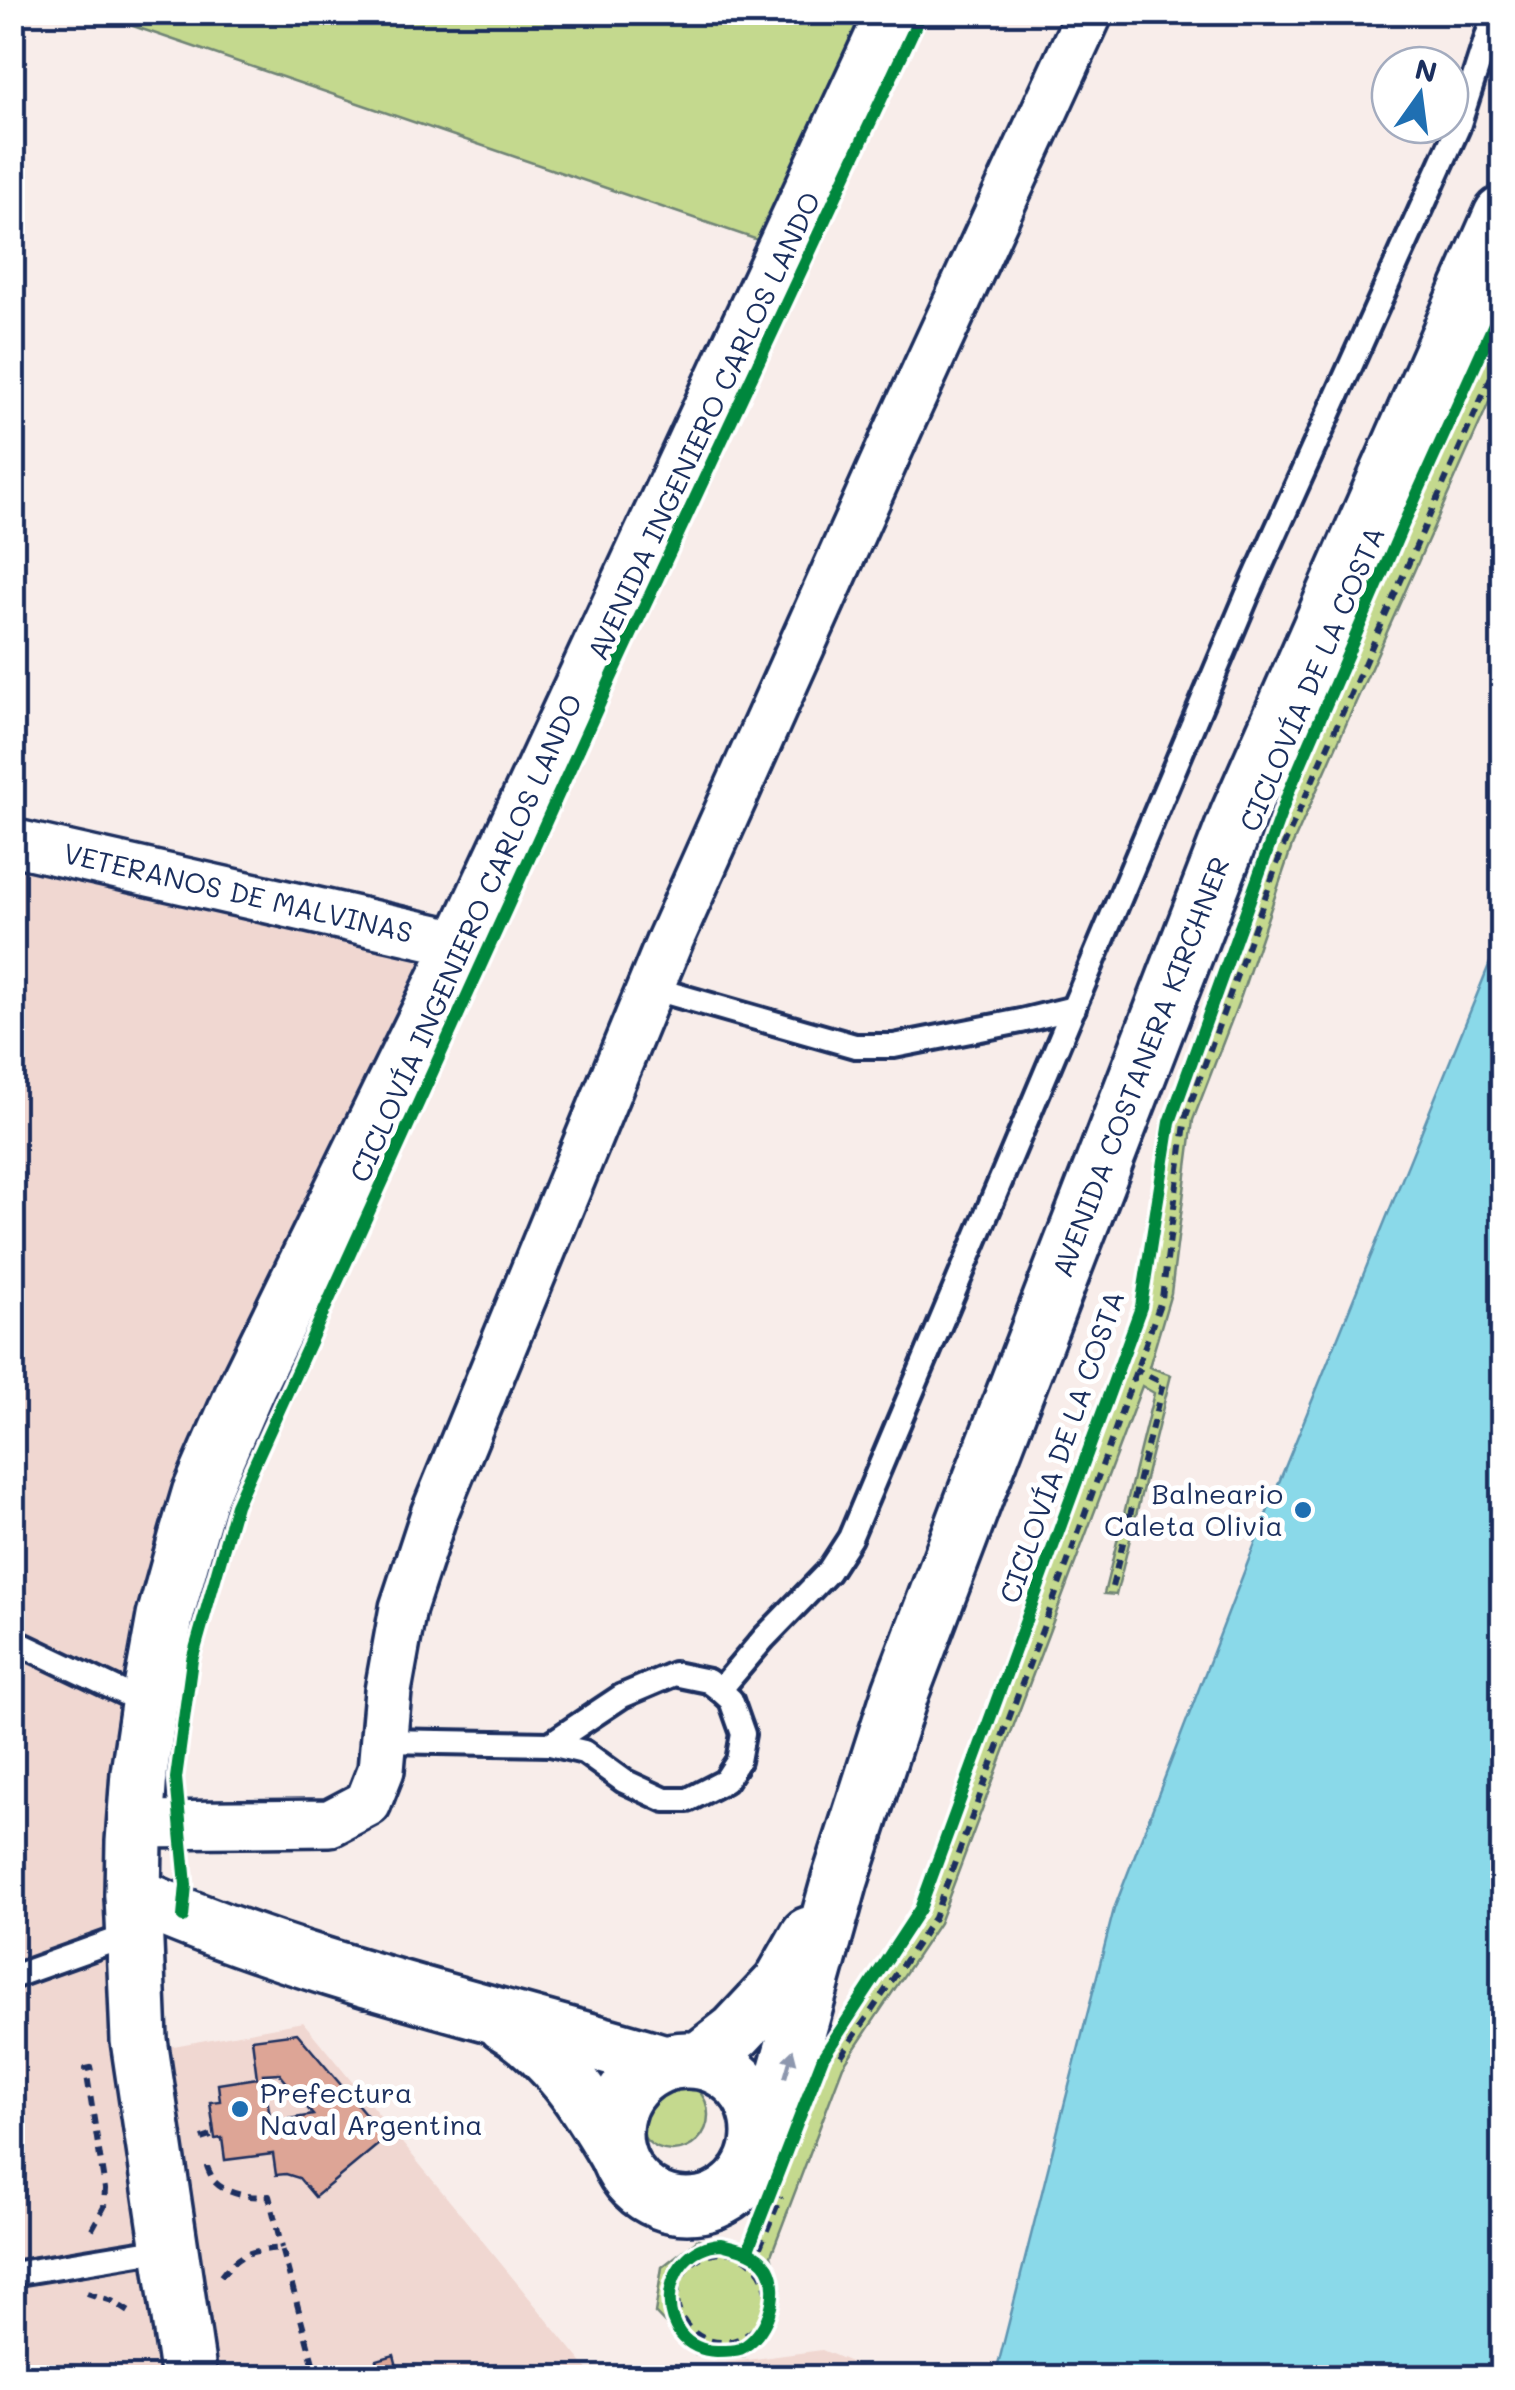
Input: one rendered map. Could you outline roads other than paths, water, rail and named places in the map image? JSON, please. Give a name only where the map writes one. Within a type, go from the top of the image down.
[{"type":"street","name":"AVENIDA INGENIERO CARLOS LANDO","points":[[189,2378],[138,2040],[135,1825],[139,1773],[165,1617],[200,1494],[255,1370],[463,944],[895,12]]},
{"type":"street","points":[[135,1825],[330,1823],[368,1803],[381,1770],[388,1692],[403,1608],[434,1514],[651,988],[903,418],[1090,12]]},
{"type":"street","name":"AVENIDA COSTANERA KIRCHNER","points":[[840,1880],[901,1691],[1238,816],[1502,215]]},
{"type":"street","name":"VETERANOS DE MALVINAS","points":[[12,842],[463,944]]},
{"type":"street","points":[[616,2155],[617,2109],[628,2090],[645,2073],[683,2062],[736,2032],[781,1984],[840,1880]]},
{"type":"street","points":[[772,2176],[787,2072],[840,1880]]},
{"type":"street","points":[[134,1914],[183,1917],[310,1961],[493,2016],[721,2068],[739,2081],[752,2098],[772,2176]]},
{"type":"street","points":[[493,2016],[520,2031],[571,2083],[626,2175],[642,2192],[684,2207],[706,2205],[727,2196],[744,2181],[772,2176]]},
{"type":"lane","points":[[720,1690],[828,1572],[850,1538],[1247,596],[1458,127],[1496,12]]},
{"type":"lane","points":[[651,988],[855,1046],[894,1046],[1074,1008]]},
{"type":"lane","points":[[12,1640],[149,1706]]},
{"type":"lane","points":[[384,1741],[550,1744],[584,1752],[624,1781],[665,1800],[688,1800],[725,1782],[738,1761],[743,1734],[731,1700],[720,1690],[708,1681],[674,1674],[622,1696],[550,1744]]},
{"type":"lane","points":[[12,1977],[134,1914]]},
{"type":"lane","points":[[12,2274],[170,2248]]},
{"type":"water","points":[[1502,933],[1502,2377],[995,2377],[1114,1909],[1273,1497]]},
{"type":"place","name":"Balneario Caleta Olivia","points":[[1303,1510]]},
{"type":"place","name":"Prefectura Naval Argentina","points":[[240,2109]]}]
